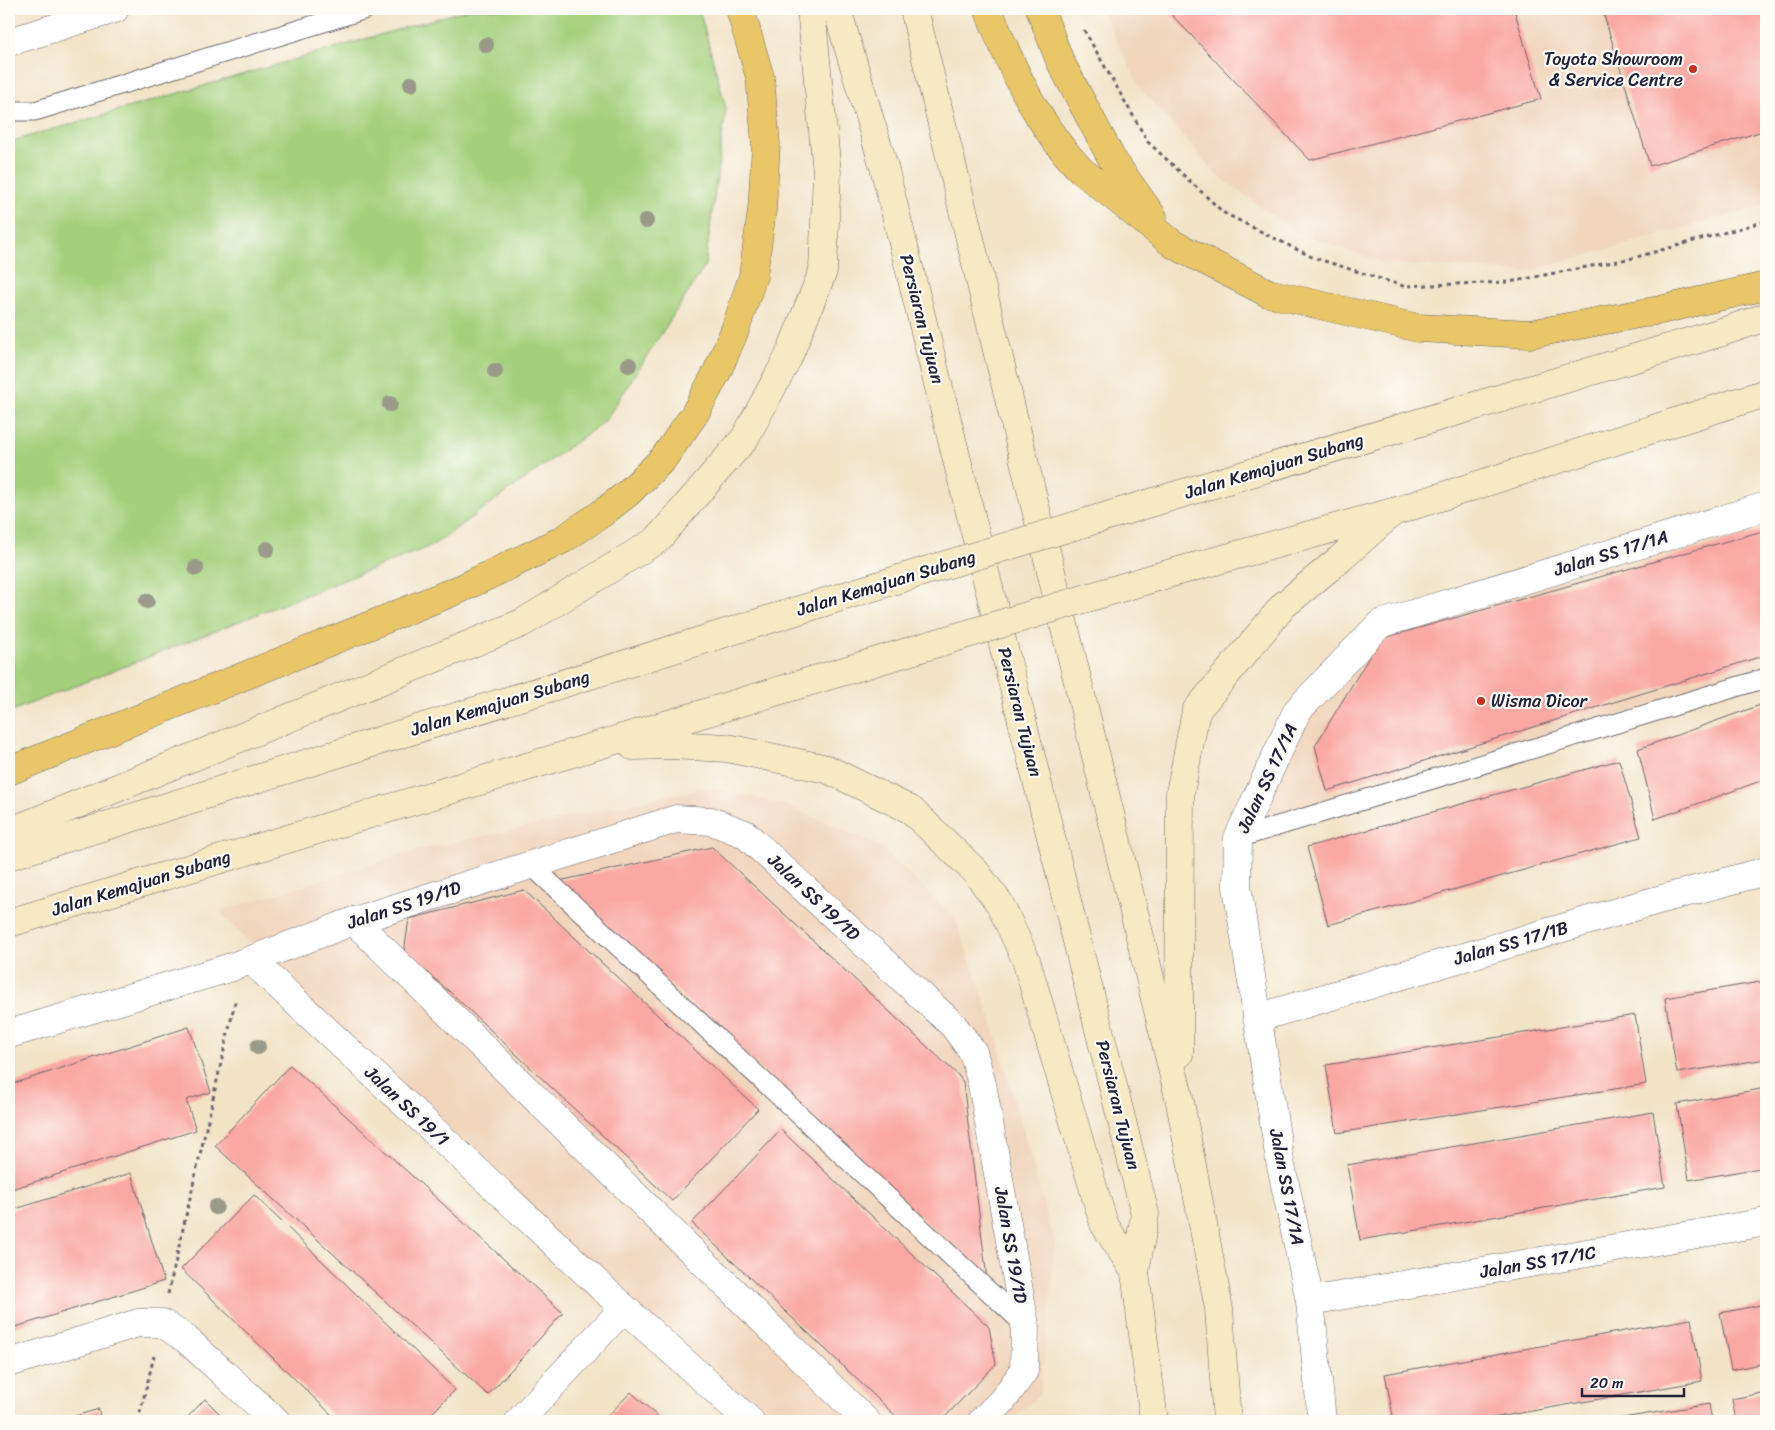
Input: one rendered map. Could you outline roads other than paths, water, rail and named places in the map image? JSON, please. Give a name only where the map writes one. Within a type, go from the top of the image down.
[{"type":"highway","points":[[9,771],[460,589],[570,535],[628,493],[663,459],[694,415],[717,372],[735,330],[753,276],[762,210],[766,144],[760,77],[740,9]]},
{"type":"highway","points":[[988,9],[1026,93],[1042,120],[1069,158],[1082,171],[1173,244],[1268,292],[1418,328],[1530,334],[1660,310],[1766,286]]},
{"type":"highway","points":[[1040,9],[1060,61],[1112,159],[1173,244]]},
{"type":"main road","points":[[9,832],[522,623],[656,540],[744,438],[788,358],[823,271],[827,172],[811,9]]},
{"type":"main road","name":"Persiaran Tujuan","points":[[837,9],[884,167],[1145,1214],[1135,1272],[1154,1421]]},
{"type":"main road","points":[[914,9],[1179,1097],[1219,1308],[1227,1421]]},
{"type":"main road","name":"Jalan Kemajuan Subang","points":[[9,856],[899,579],[1722,332],[1766,317]]},
{"type":"main road","name":"Jalan Kemajuan Subang","points":[[9,923],[1157,577],[1393,512],[1766,392]]},
{"type":"main road","points":[[1179,1097],[1180,793],[1196,711],[1284,605],[1393,512]]},
{"type":"main road","points":[[592,748],[670,745],[727,748],[827,769],[911,810],[975,871],[1000,904],[1026,960],[1104,1224],[1135,1272]]},
{"type":"street","points":[[9,42],[115,9]]},
{"type":"street","name":"Jalan SS 17/1A","points":[[1322,1421],[1310,1301],[1280,1161],[1236,887],[1238,838],[1297,711],[1380,624],[1766,506]]},
{"type":"street","name":"Jalan SS 19/1D","points":[[242,963],[354,921],[676,819],[711,821],[745,834],[953,1026],[973,1052],[982,1084],[1025,1326],[1024,1371],[1002,1401],[982,1421]]},
{"type":"street","name":"Jalan SS 17/1B","points":[[1257,1018],[1651,902],[1766,871]]},
{"type":"street","points":[[354,921],[866,1421]]},
{"type":"street","points":[[9,1034],[242,963]]},
{"type":"street","name":"Jalan SS 19/1","points":[[242,963],[750,1421]]},
{"type":"street","name":"Jalan SS 17/1C","points":[[1310,1301],[1766,1222]]},
{"type":"street","points":[[519,1421],[624,1308]]},
{"type":"street","points":[[9,1363],[138,1323],[162,1323],[186,1339],[276,1421]]},
{"type":"lane","points":[[9,111],[35,111],[366,9]]},
{"type":"lane","points":[[1238,838],[1766,678]]},
{"type":"lane","points":[[531,865],[1025,1326]]},
{"type":"place","name":"Toyota Showroom & Service Centre","points":[[1693,69]]},
{"type":"place","name":"Wisma Dicor","points":[[1481,701]]}]
